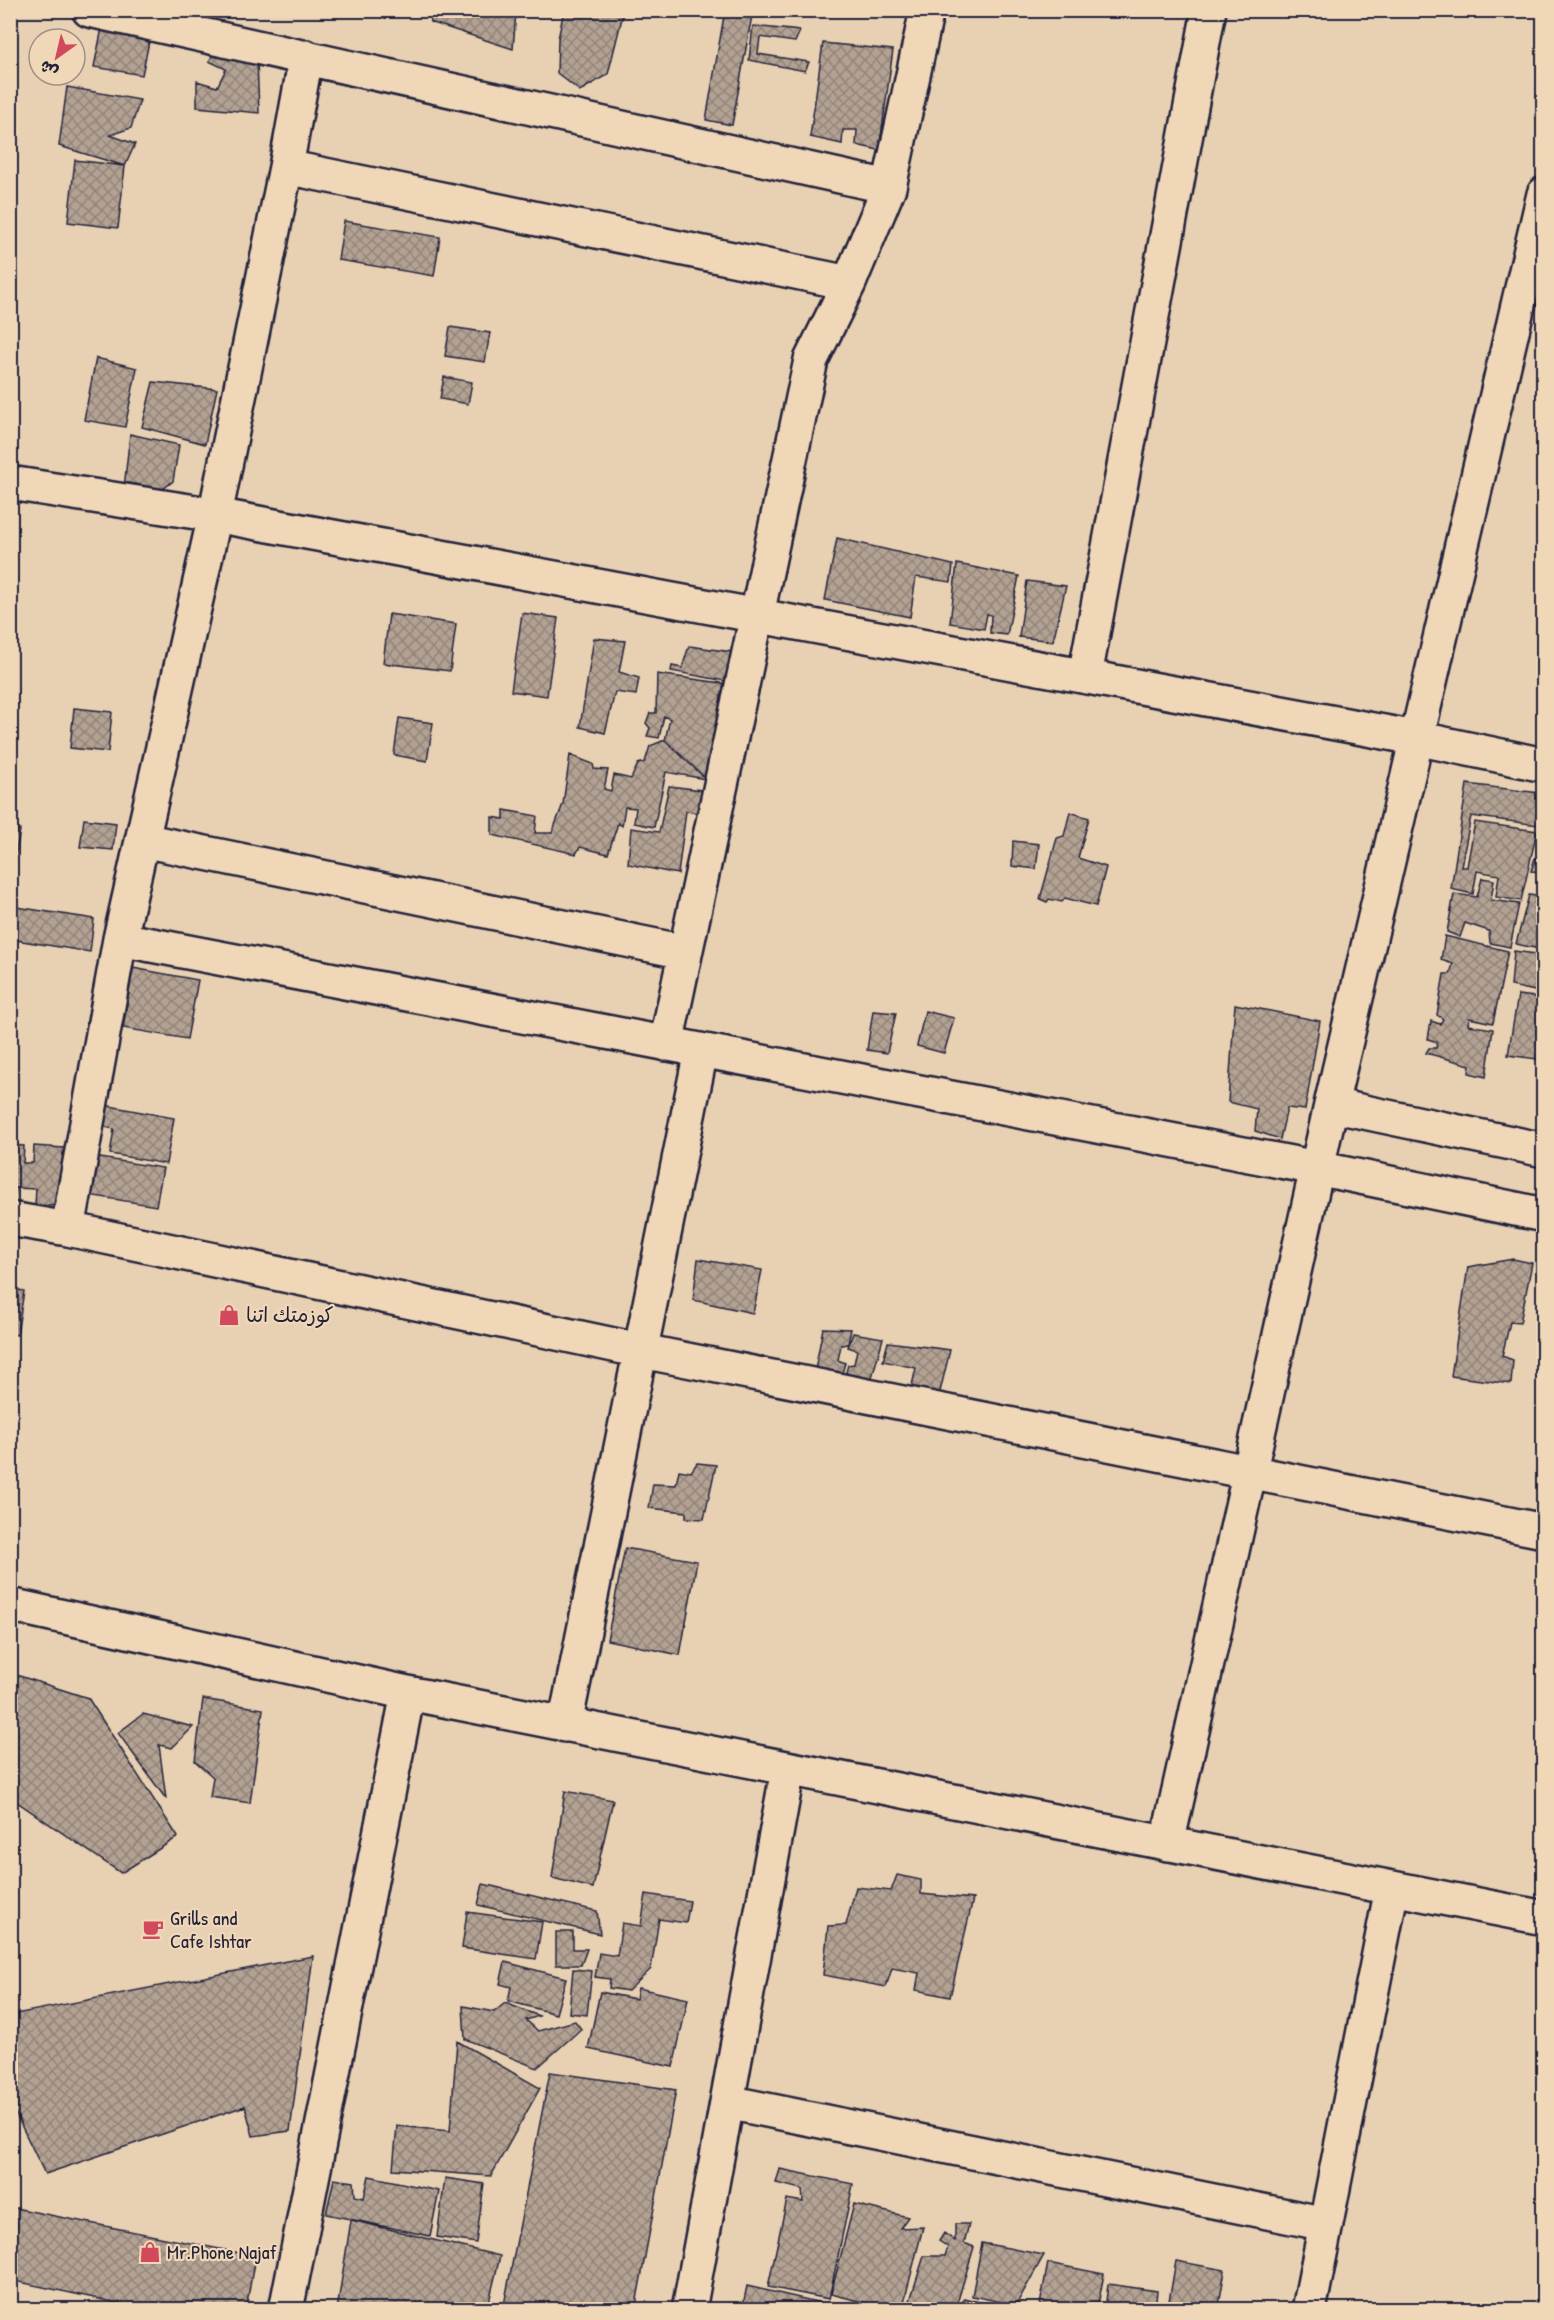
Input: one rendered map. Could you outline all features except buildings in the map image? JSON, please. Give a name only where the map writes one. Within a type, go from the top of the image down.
[{"type":"street","points":[[89,10],[889,187]]},
{"type":"street","points":[[666,1044],[811,360],[849,283],[889,187],[927,10]]},
{"type":"street","points":[[1084,676],[1209,10]]},
{"type":"street","points":[[68,1228],[120,939],[216,515],[306,57]]},
{"type":"street","points":[[286,167],[849,283]]},
{"type":"street","points":[[1167,1844],[1331,1105],[1416,738],[1533,285],[1544,194]]},
{"type":"street","points":[[10,483],[216,515],[1416,738],[1544,765]]},
{"type":"street","points":[[142,840],[686,952]]},
{"type":"street","points":[[120,939],[1317,1168],[1544,1215]]},
{"type":"street","points":[[565,1725],[701,1051]]},
{"type":"street","points":[[1331,1105],[1544,1150]]},
{"type":"street","points":[[10,1219],[68,1228],[642,1351],[1544,1531]]},
{"type":"street","points":[[10,1605],[408,1693],[1544,1918]]},
{"type":"street","points":[[286,2310],[408,1693]]},
{"type":"street","points":[[689,2310],[788,1769]]},
{"type":"street","points":[[1309,2310],[1392,1888]]},
{"type":"street","points":[[727,2102],[1326,2224]]},
{"type":"place","name":"كوزمتك اتنا","points":[[229,1315]]},
{"type":"place","name":"Grills and Cafe Ishtar","points":[[153,1929]]},
{"type":"place","name":"Mr.Phone Najaf","points":[[150,2252]]}]
